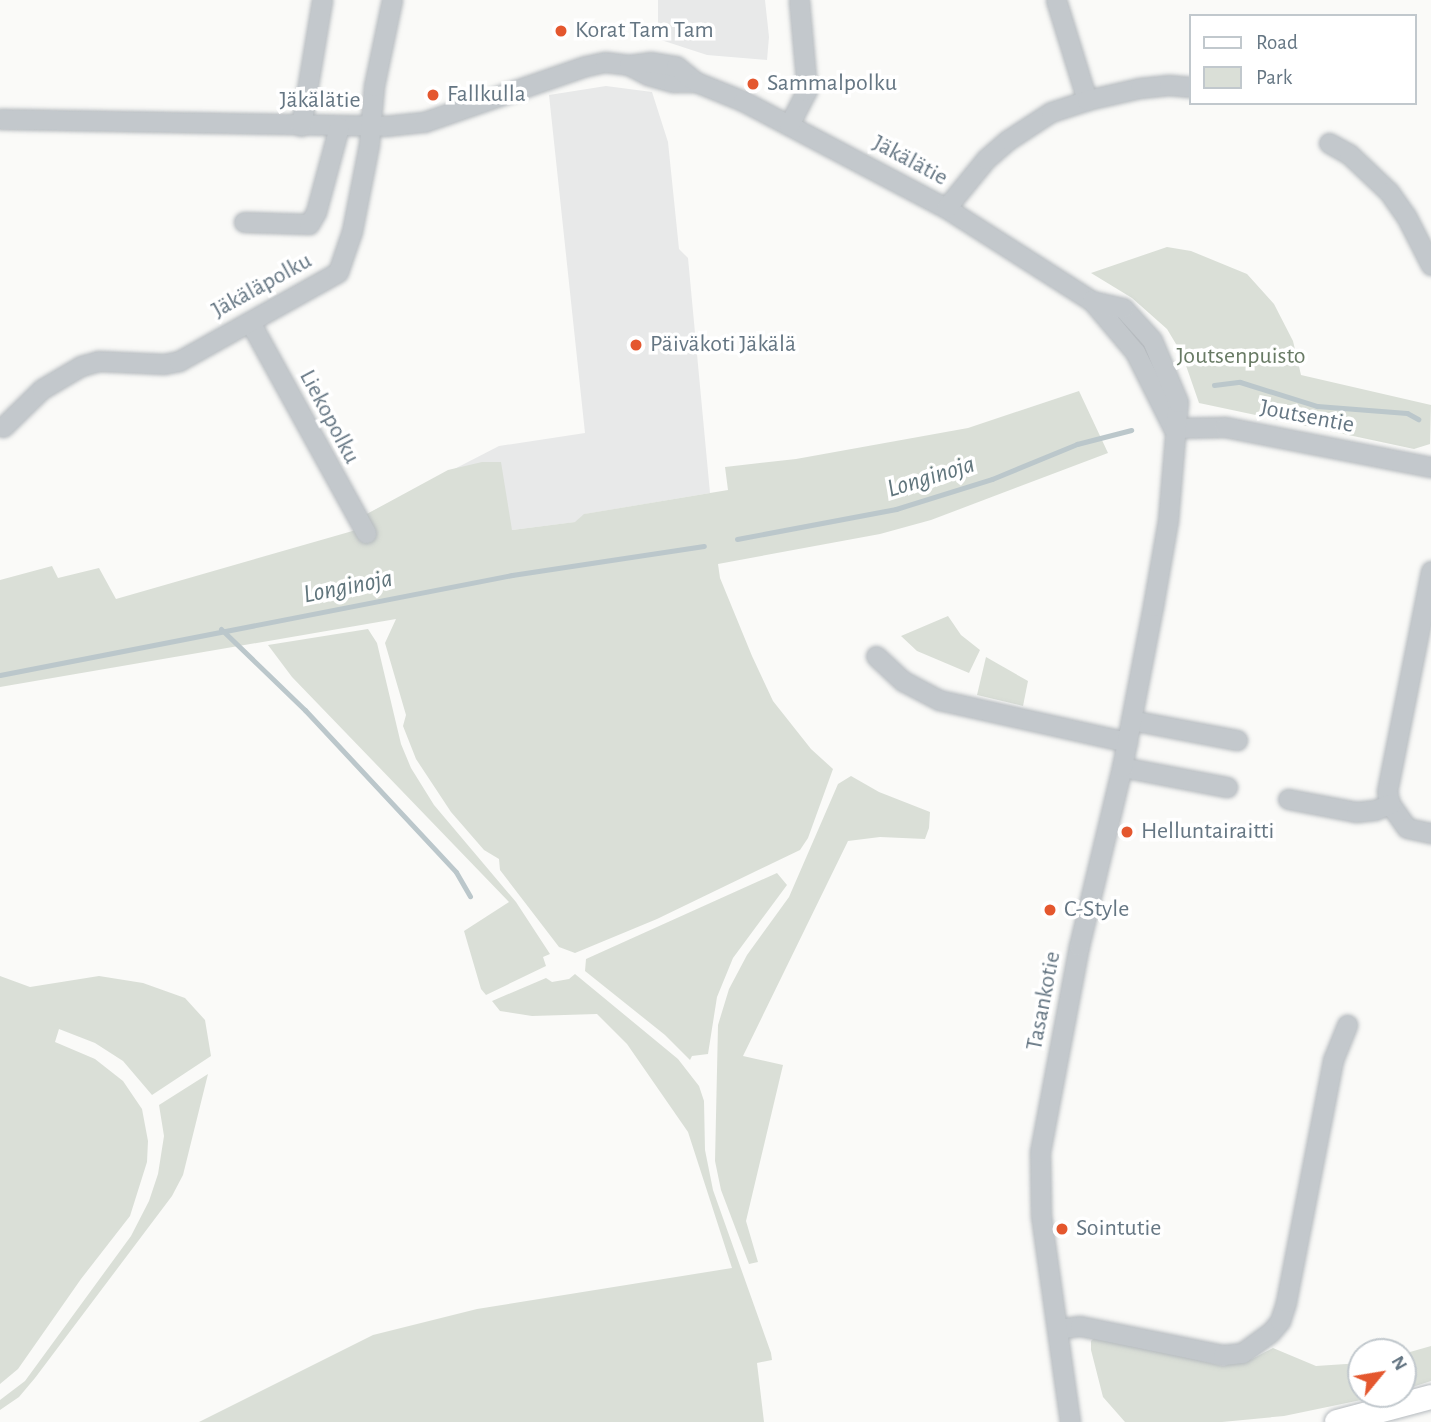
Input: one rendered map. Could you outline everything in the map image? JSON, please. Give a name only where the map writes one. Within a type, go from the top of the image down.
[{"type":"main road","points":[[1337,1422],[1431,1397]]},
{"type":"street","points":[[301,126],[322,0]]},
{"type":"street","name":"Jäkäläpolku","points":[[3,427],[41,389],[81,366],[98,361],[164,364],[179,361],[338,272],[352,231],[374,86],[392,0]]},
{"type":"street","points":[[789,125],[807,90],[799,0]]},
{"type":"street","points":[[1056,0],[1087,100]]},
{"type":"street","name":"Jäkälätie","points":[[0,119],[339,127],[424,122],[586,66],[605,62],[629,65],[650,62],[676,66],[696,82],[789,125],[946,208],[1092,301],[1123,308],[1152,340],[1178,402],[1173,428]]},
{"type":"street","points":[[946,208],[986,159],[1008,140],[1051,112],[1087,100],[1140,88],[1190,87]]},
{"type":"street","points":[[244,222],[309,224],[316,212],[339,127]]},
{"type":"street","points":[[1329,143],[1349,154],[1389,191],[1406,216],[1431,265]]},
{"type":"street","name":"Liekopolku","points":[[250,322],[366,533]]},
{"type":"street","name":"Joutsentie","points":[[1173,428],[1226,427],[1431,467]]},
{"type":"street","name":"Tasankotie","points":[[1070,1422],[1041,1215],[1040,1152],[1079,946],[1122,767],[1168,520],[1176,452],[1173,428]]},
{"type":"street","points":[[1431,571],[1389,772],[1390,804],[1407,828],[1431,834]]},
{"type":"street","points":[[876,656],[902,681],[939,700],[1127,742]]},
{"type":"street","points":[[1131,720],[1237,740]]},
{"type":"street","points":[[1122,767],[1227,787]]},
{"type":"street","points":[[1288,799],[1356,812],[1366,812],[1390,804]]},
{"type":"street","points":[[1058,1329],[1080,1326],[1223,1355],[1242,1353],[1270,1333],[1280,1321],[1286,1302],[1333,1060],[1347,1025]]},
{"type":"shaded area","points":[[658,0],[765,0],[769,37],[767,60],[707,55],[658,39]]},
{"type":"shaded area","name":"Päiväkoti Jäkälä","points":[[606,86],[652,92],[668,142],[679,249],[688,258],[710,493],[585,514],[576,522],[512,530],[365,515],[499,446],[585,433],[549,95]]},
{"type":"green space","name":"Joutsenpuisto","points":[[1167,247],[1191,251],[1247,274],[1274,304],[1293,341],[1301,375],[1431,405],[1430,444],[1414,449],[1199,403],[1182,354],[1167,329],[1132,298],[1091,273]]},
{"type":"green space","points":[[1079,391],[1108,453],[931,520],[880,534],[718,564],[720,578],[773,701],[811,749],[833,769],[808,838],[800,850],[657,919],[575,953],[559,947],[500,870],[499,859],[484,850],[451,812],[416,759],[403,726],[406,715],[385,643],[396,619],[0,687],[0,580],[52,566],[58,578],[99,568],[116,599],[356,530],[365,515],[448,470],[482,462],[501,462],[512,530],[575,522],[584,514],[728,490],[725,467],[796,459],[968,428]]},
{"type":"green space","points":[[948,616],[961,635],[980,650],[969,673],[917,651],[901,636]]},
{"type":"green space","points":[[368,629],[377,643],[401,744],[411,768],[434,805],[516,902],[550,954],[543,957],[546,966],[486,995],[481,989],[464,931],[509,902],[292,677],[268,645]]},
{"type":"green space","points":[[986,657],[1028,681],[1023,706],[977,695]]},
{"type":"green space","points":[[851,776],[879,792],[930,812],[929,828],[925,839],[880,837],[848,841],[743,1056],[783,1065],[746,1221],[758,1262],[749,1264],[721,1190],[715,1161],[718,1025],[729,989],[747,955],[789,897],[838,784]]},
{"type":"green space","points":[[777,873],[787,885],[733,958],[717,997],[708,1054],[692,1056],[690,1060],[665,1035],[585,971],[586,959]]},
{"type":"green space","points":[[575,974],[678,1059],[699,1086],[704,1101],[705,1150],[713,1190],[771,1353],[772,1360],[757,1363],[764,1422],[199,1422],[373,1335],[477,1309],[732,1268],[688,1132],[627,1044],[597,1014],[532,1016],[500,1011],[492,1001],[546,978],[552,982],[569,979]]},
{"type":"green space","points":[[0,976],[30,987],[99,976],[143,983],[185,998],[205,1020],[211,1056],[152,1095],[123,1061],[95,1043],[59,1029],[55,1042],[95,1059],[123,1081],[142,1109],[148,1141],[147,1162],[130,1216],[81,1279],[18,1369],[0,1384]]},
{"type":"green space","points":[[208,1074],[183,1175],[172,1196],[35,1378],[19,1397],[0,1410],[0,1400],[25,1381],[131,1236],[149,1201],[158,1174],[164,1136],[159,1105]]},
{"type":"green space","points":[[1094,1338],[1104,1338],[1223,1366],[1252,1359],[1273,1348],[1316,1366],[1347,1364],[1347,1403],[1284,1416],[1222,1422],[1125,1422],[1103,1397],[1091,1341]]},
{"type":"green space","points":[[1431,1346],[1431,1381],[1417,1386],[1417,1350]]},
{"type":"waterway","name":"Longinoja","points":[[1214,385],[1240,382],[1317,406],[1407,413],[1418,419]]},
{"type":"waterway","name":"Longinoja","points":[[737,539],[896,509],[992,479],[1077,444],[1131,430]]},
{"type":"waterway","name":"Longinoja","points":[[0,675],[512,575],[704,546]]},
{"type":"waterway","points":[[221,629],[305,710],[456,872],[470,896]]},
{"type":"place","name":"Korat Tam Tam","points":[[561,31]]},
{"type":"place","name":"Sammalpolku","points":[[753,84]]},
{"type":"place","name":"Fallkulla","points":[[433,95]]},
{"type":"place","name":"Päiväkoti Jäkälä","points":[[636,345]]},
{"type":"place","name":"Helluntairaitti","points":[[1127,832]]},
{"type":"place","name":"C-Style","points":[[1050,910]]},
{"type":"place","name":"Sointutie","points":[[1062,1229]]}]
